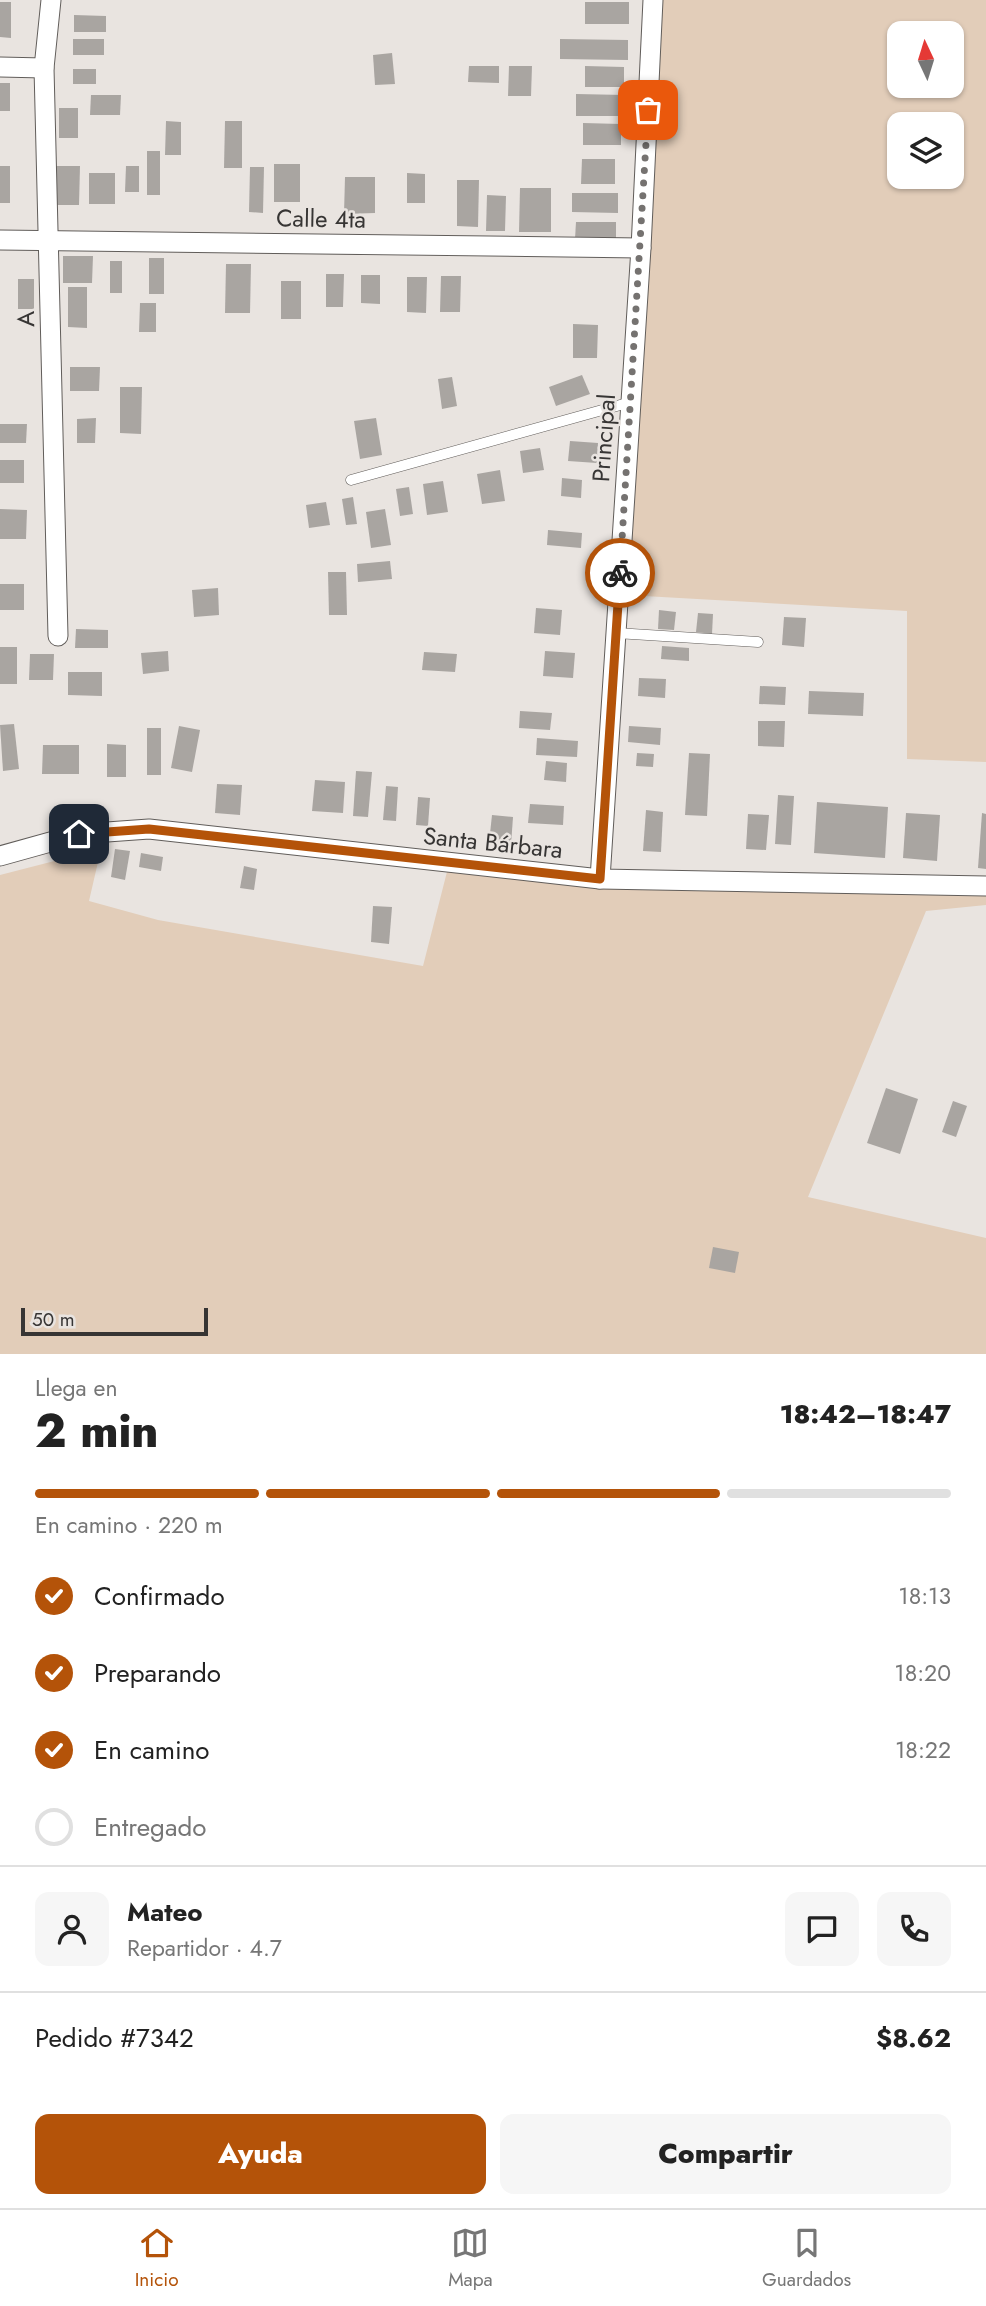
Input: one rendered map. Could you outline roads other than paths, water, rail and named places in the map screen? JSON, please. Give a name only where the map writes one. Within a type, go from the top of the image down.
[{"type":"street","name":"A","points":[[51,0],[44,68],[58,636]]},
{"type":"street","name":"Principal","points":[[600,879],[641,248],[653,0]]},
{"type":"street","points":[[0,67],[44,68]]},
{"type":"street","name":"Calle 4ta","points":[[0,240],[641,248]]},
{"type":"street","name":"Santa Bárbara","points":[[0,856],[79,834],[149,829],[600,879],[986,886]]},
{"type":"lane","points":[[351,480],[631,402]]},
{"type":"lane","points":[[616,633],[758,642]]}]
